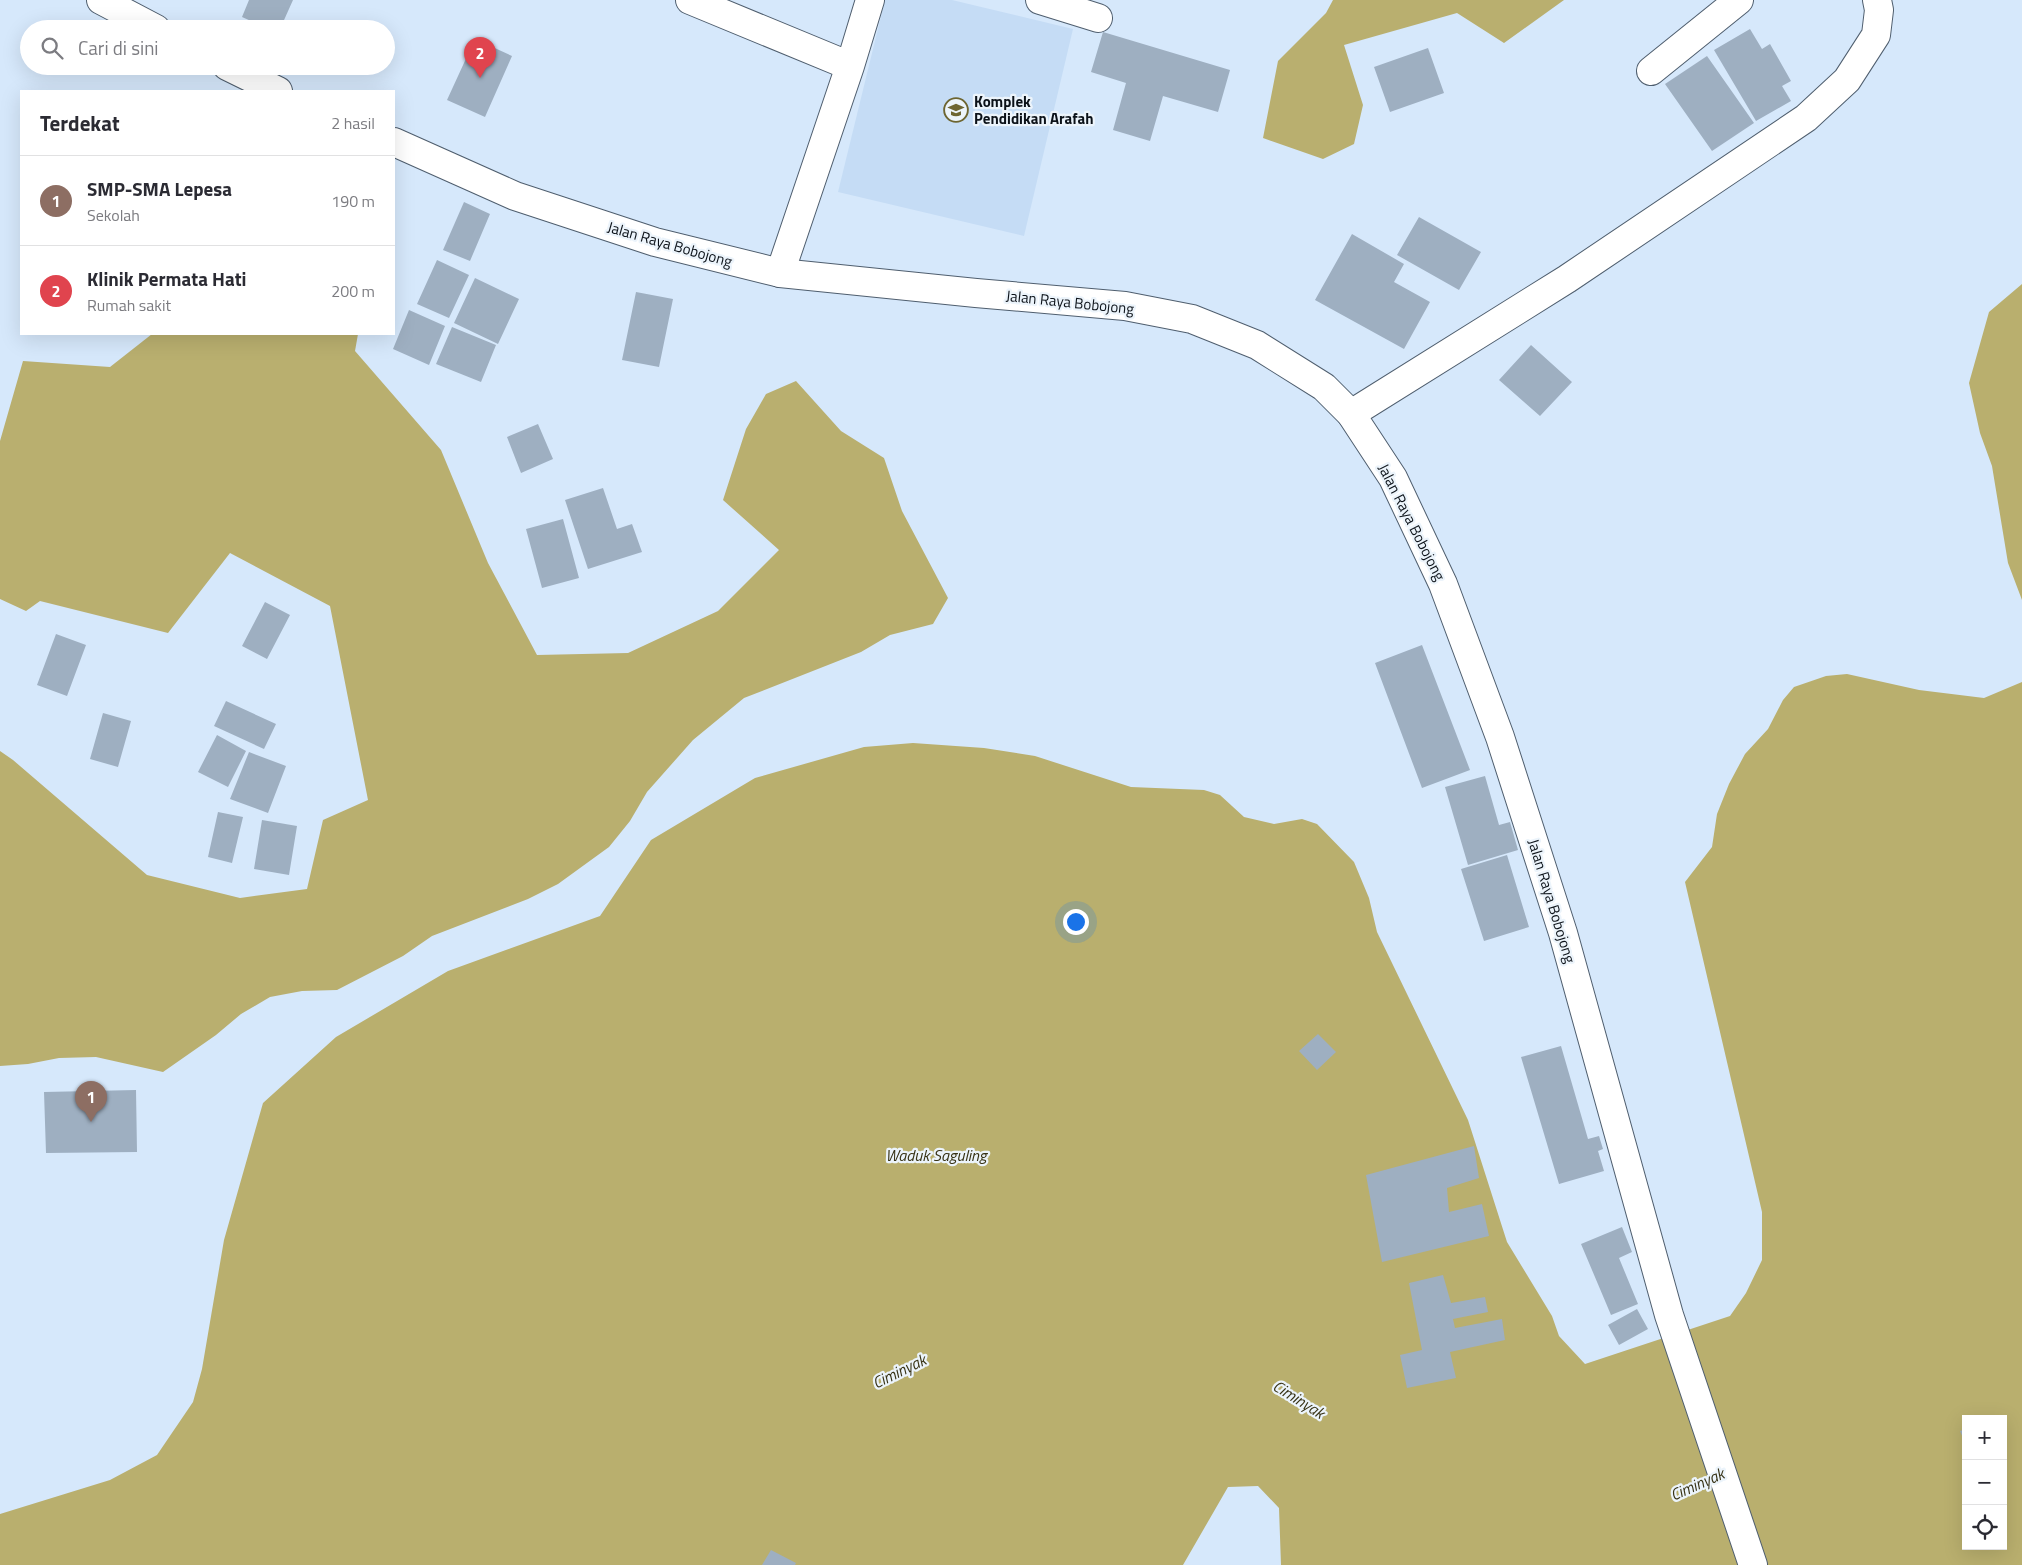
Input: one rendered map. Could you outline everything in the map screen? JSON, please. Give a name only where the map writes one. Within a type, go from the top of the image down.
[{"type":"main road","points":[[101,0],[139,20]]},
{"type":"main road","points":[[690,0],[850,66]]},
{"type":"main road","points":[[780,274],[850,66],[870,0]]},
{"type":"main road","points":[[1040,0],[1098,18]]},
{"type":"main road","points":[[1651,71],[1739,0]]},
{"type":"main road","points":[[1351,414],[1567,279],[1806,118],[1847,80],[1876,35],[1879,10],[1877,0]]},
{"type":"main road","points":[[245,75],[276,90]]},
{"type":"main road","name":"Jalan Raya Bobojong","points":[[395,142],[515,196],[655,242],[780,274],[1125,306],[1192,319],[1258,345],[1324,388],[1351,414],[1393,478],[1443,584],[1500,737],[1563,933],[1669,1315],[1753,1565]]},
{"type":"shaded area","name":"Komplek Pendidikan Arafah","points":[[885,0],[952,0],[1073,29],[1024,236],[838,192]]},
{"type":"shaded area","points":[[1333,0],[1564,0],[1504,43],[1457,13],[1344,45],[1363,105],[1354,144],[1323,159],[1263,138],[1278,61],[1326,13]]},
{"type":"shaded area","points":[[151,335],[358,335],[355,351],[441,450],[488,563],[537,655],[628,653],[718,611],[779,550],[723,500],[746,429],[766,394],[796,381],[841,431],[884,458],[902,511],[948,598],[933,624],[890,635],[861,652],[744,698],[693,740],[647,792],[630,821],[609,847],[558,884],[528,899],[432,936],[403,956],[337,990],[302,991],[270,997],[241,1014],[216,1035],[163,1072],[96,1057],[59,1058],[28,1064],[0,1066],[0,751],[13,760],[147,875],[240,898],[307,889],[323,820],[368,800],[330,606],[230,553],[168,633],[40,601],[26,611],[0,599],[0,441],[23,361],[110,367]]},
{"type":"water","points":[[2022,284],[2022,600],[2008,563],[1992,466],[1980,433],[1969,383],[1989,312]]},
{"type":"water","name":"Waduk Saguling","points":[[1847,674],[1919,690],[1984,698],[2022,682],[2022,1565],[1281,1565],[1279,1508],[1258,1486],[1228,1487],[1183,1565],[0,1565],[0,1514],[110,1480],[157,1455],[193,1402],[202,1369],[224,1240],[263,1103],[336,1037],[448,971],[600,916],[651,840],[755,778],[864,747],[913,743],[984,748],[1035,756],[1131,787],[1204,790],[1220,795],[1244,817],[1274,824],[1302,819],[1317,824],[1354,862],[1369,898],[1377,932],[1468,1120],[1507,1242],[1552,1316],[1559,1336],[1585,1364],[1730,1316],[1746,1293],[1762,1260],[1762,1212],[1685,882],[1712,847],[1717,814],[1729,784],[1745,754],[1768,729],[1783,700],[1794,687],[1826,676]]},
{"type":"building","points":[[249,0],[293,0],[284,20],[249,20],[242,17]]},
{"type":"building","points":[[1750,29],[1762,49],[1770,44],[1791,81],[1782,86],[1791,101],[1756,121],[1714,50]]},
{"type":"building","points":[[1103,32],[1230,70],[1218,112],[1163,96],[1150,141],[1113,130],[1126,83],[1091,72]]},
{"type":"building","points":[[475,39],[512,56],[485,117],[447,100]]},
{"type":"building","points":[[1428,48],[1444,93],[1390,112],[1374,67]]},
{"type":"building","points":[[1707,56],[1754,123],[1712,151],[1665,84]]},
{"type":"building","points":[[464,202],[490,214],[470,261],[443,250]]},
{"type":"building","points":[[1419,217],[1481,252],[1459,290],[1397,255]]},
{"type":"building","points":[[1352,234],[1404,264],[1394,282],[1430,302],[1404,349],[1315,300]]},
{"type":"building","points":[[437,260],[469,275],[449,318],[417,304]]},
{"type":"building","points":[[475,278],[519,299],[498,344],[454,323]]},
{"type":"building","points":[[636,292],[673,299],[659,367],[622,360]]},
{"type":"building","points":[[409,310],[445,326],[429,365],[393,349]]},
{"type":"building","points":[[452,327],[496,345],[481,382],[436,364]]},
{"type":"building","points":[[1531,345],[1572,382],[1540,416],[1499,380]]},
{"type":"building","points":[[538,424],[553,459],[521,473],[507,437]]},
{"type":"building","points":[[603,488],[617,529],[632,524],[642,552],[588,569],[565,500]]},
{"type":"building","points":[[563,519],[579,578],[542,588],[526,529]]},
{"type":"building","points":[[265,602],[290,615],[267,659],[242,646]]},
{"type":"building","points":[[56,634],[86,645],[67,696],[37,685]]},
{"type":"building","points":[[1422,645],[1470,770],[1422,788],[1375,663]]},
{"type":"building","points":[[226,701],[276,724],[264,749],[214,726]]},
{"type":"building","points":[[103,713],[131,721],[118,767],[90,759]]},
{"type":"building","points":[[217,735],[246,751],[228,787],[198,772]]},
{"type":"building","points":[[249,752],[286,766],[268,813],[230,799]]},
{"type":"building","points":[[1485,776],[1499,825],[1510,822],[1518,850],[1468,865],[1445,787]]},
{"type":"building","points":[[218,812],[243,817],[232,863],[208,857]]},
{"type":"building","points":[[262,820],[297,826],[289,875],[254,869]]},
{"type":"building","points":[[1507,855],[1529,927],[1484,941],[1461,869]]},
{"type":"building","points":[[1318,1034],[1336,1052],[1317,1070],[1299,1051]]},
{"type":"building","points":[[1561,1046],[1588,1139],[1599,1136],[1603,1149],[1598,1151],[1604,1171],[1559,1184],[1521,1057]]},
{"type":"building","points":[[136,1090],[137,1152],[46,1153],[44,1092]]},
{"type":"building","points":[[1474,1146],[1479,1178],[1447,1188],[1449,1212],[1482,1204],[1489,1236],[1382,1262],[1366,1175]]},
{"type":"building","points":[[1622,1227],[1632,1252],[1619,1258],[1638,1304],[1611,1315],[1581,1244]]},
{"type":"building","points":[[1443,1275],[1451,1303],[1485,1297],[1488,1312],[1453,1319],[1455,1328],[1502,1319],[1505,1340],[1450,1352],[1456,1378],[1407,1388],[1400,1355],[1422,1350],[1409,1283]]},
{"type":"building","points":[[1637,1309],[1648,1329],[1619,1345],[1608,1325]]},
{"type":"building","points":[[771,1550],[796,1563],[795,1565],[762,1565]]},
{"type":"place","name":"Klinik Permata Hati","points":[[480,78]]},
{"type":"place","name":"Komplek Pendidikan Arafah","points":[[956,110]]},
{"type":"place","name":"SMP-SMA Lepesa","points":[[91,1122]]},
{"type":"water label","name":"Ciminyak","points":[[899,1371]]},
{"type":"water label","name":"Ciminyak","points":[[1299,1399]]},
{"type":"water label","name":"Ciminyak","points":[[1697,1484]]}]
